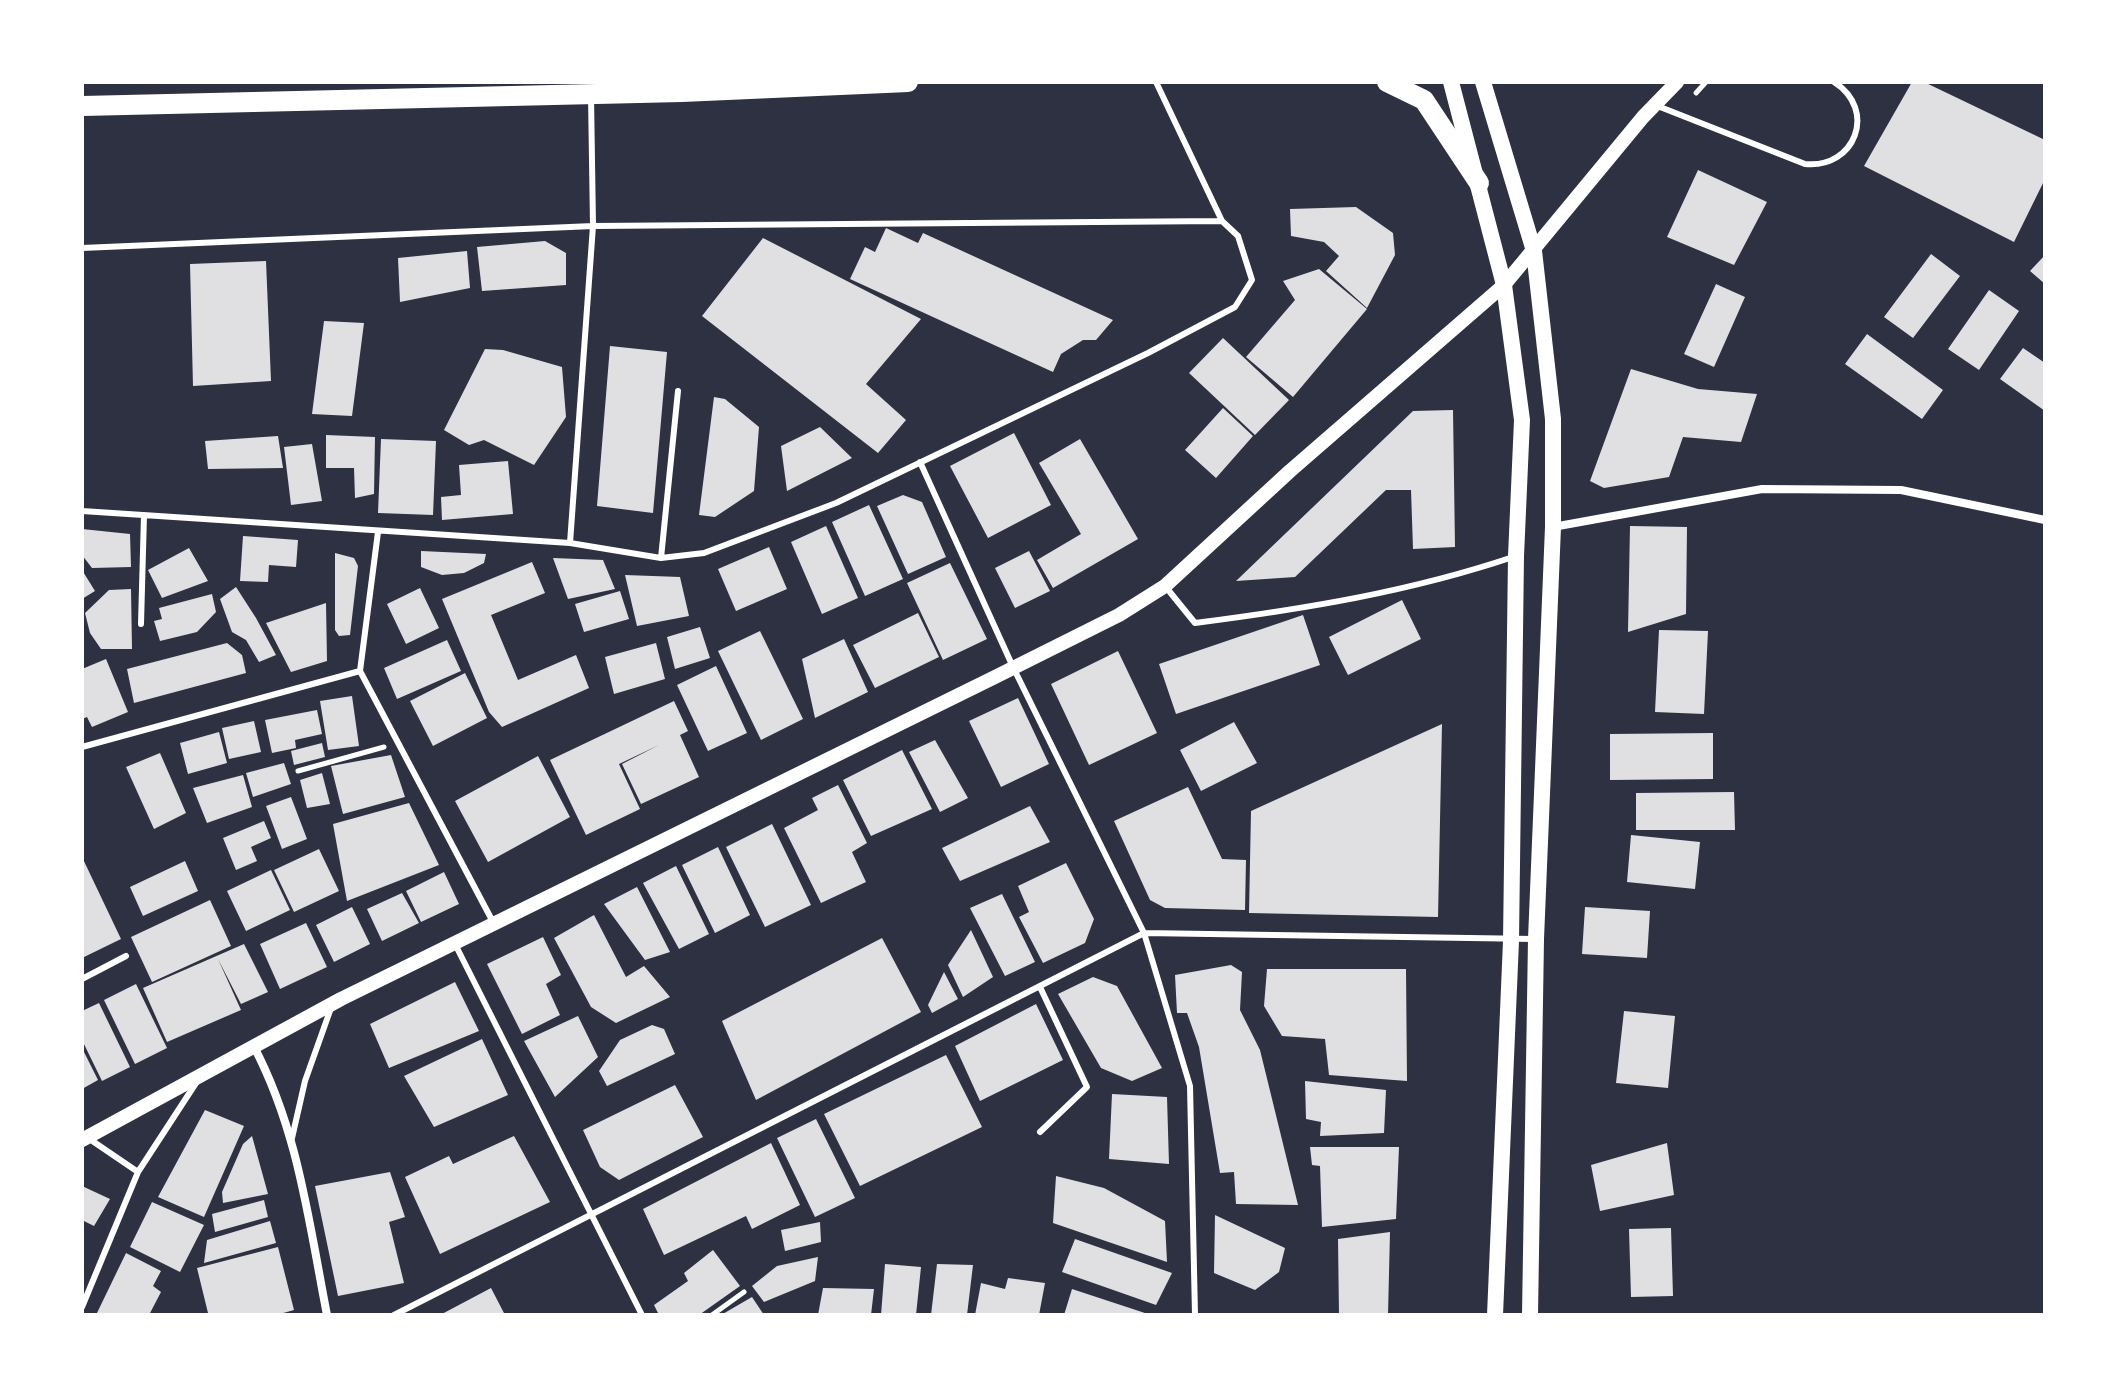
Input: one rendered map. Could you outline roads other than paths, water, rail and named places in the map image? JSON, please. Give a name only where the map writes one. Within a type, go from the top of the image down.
[{"type":"main road","points":[[82,106],[591,94],[908,82]]},
{"type":"main road","points":[[1387,82],[1424,100],[1479,183]]},
{"type":"main road","points":[[1451,82],[1504,285],[1521,393],[1511,941],[1495,1315]]},
{"type":"main road","points":[[1483,82],[1534,251],[1553,419],[1553,527],[1536,939],[1530,1315]]},
{"type":"street","points":[[85,1139],[253,1044],[333,1003],[1119,615],[1165,586],[1290,471],[1504,285],[1677,82]]},
{"type":"street","points":[[1553,527],[1762,489],[1901,490],[2045,520]]},
{"type":"street","points":[[253,1044],[272,1082],[292,1138],[327,1315]]},
{"type":"lane","points":[[82,511],[570,543],[661,558],[704,553],[750,538],[836,503],[1148,353],[1235,307],[1252,280],[1238,236],[1222,221],[1156,82]]},
{"type":"lane","points":[[1655,105],[1784,156],[1824,166],[1841,155],[1853,138],[1858,123],[1850,92],[1834,82]]},
{"type":"lane","points":[[570,543],[593,226],[591,94]]},
{"type":"lane","points":[[82,248],[593,226],[1222,221]]},
{"type":"lane","points":[[661,558],[678,391]]},
{"type":"lane","points":[[920,462],[1013,667],[1144,933],[1190,1086],[1195,1315]]},
{"type":"lane","points":[[141,624],[144,515]]},
{"type":"lane","points":[[378,532],[360,671],[493,923]]},
{"type":"lane","points":[[1165,586],[1195,623],[1286,611],[1424,586],[1516,556]]},
{"type":"lane","points":[[82,747],[360,671]]},
{"type":"lane","points":[[394,1315],[1144,933],[1536,939]]},
{"type":"lane","points":[[455,944],[642,1315]]},
{"type":"lane","points":[[82,979],[126,956]]},
{"type":"lane","points":[[1040,987],[1087,1087],[1040,1132]]},
{"type":"lane","points":[[292,1138],[305,1081],[333,1003]]},
{"type":"lane","points":[[82,1307],[138,1172],[204,1072]]},
{"type":"lane","points":[[85,1139],[138,1172]]}]
